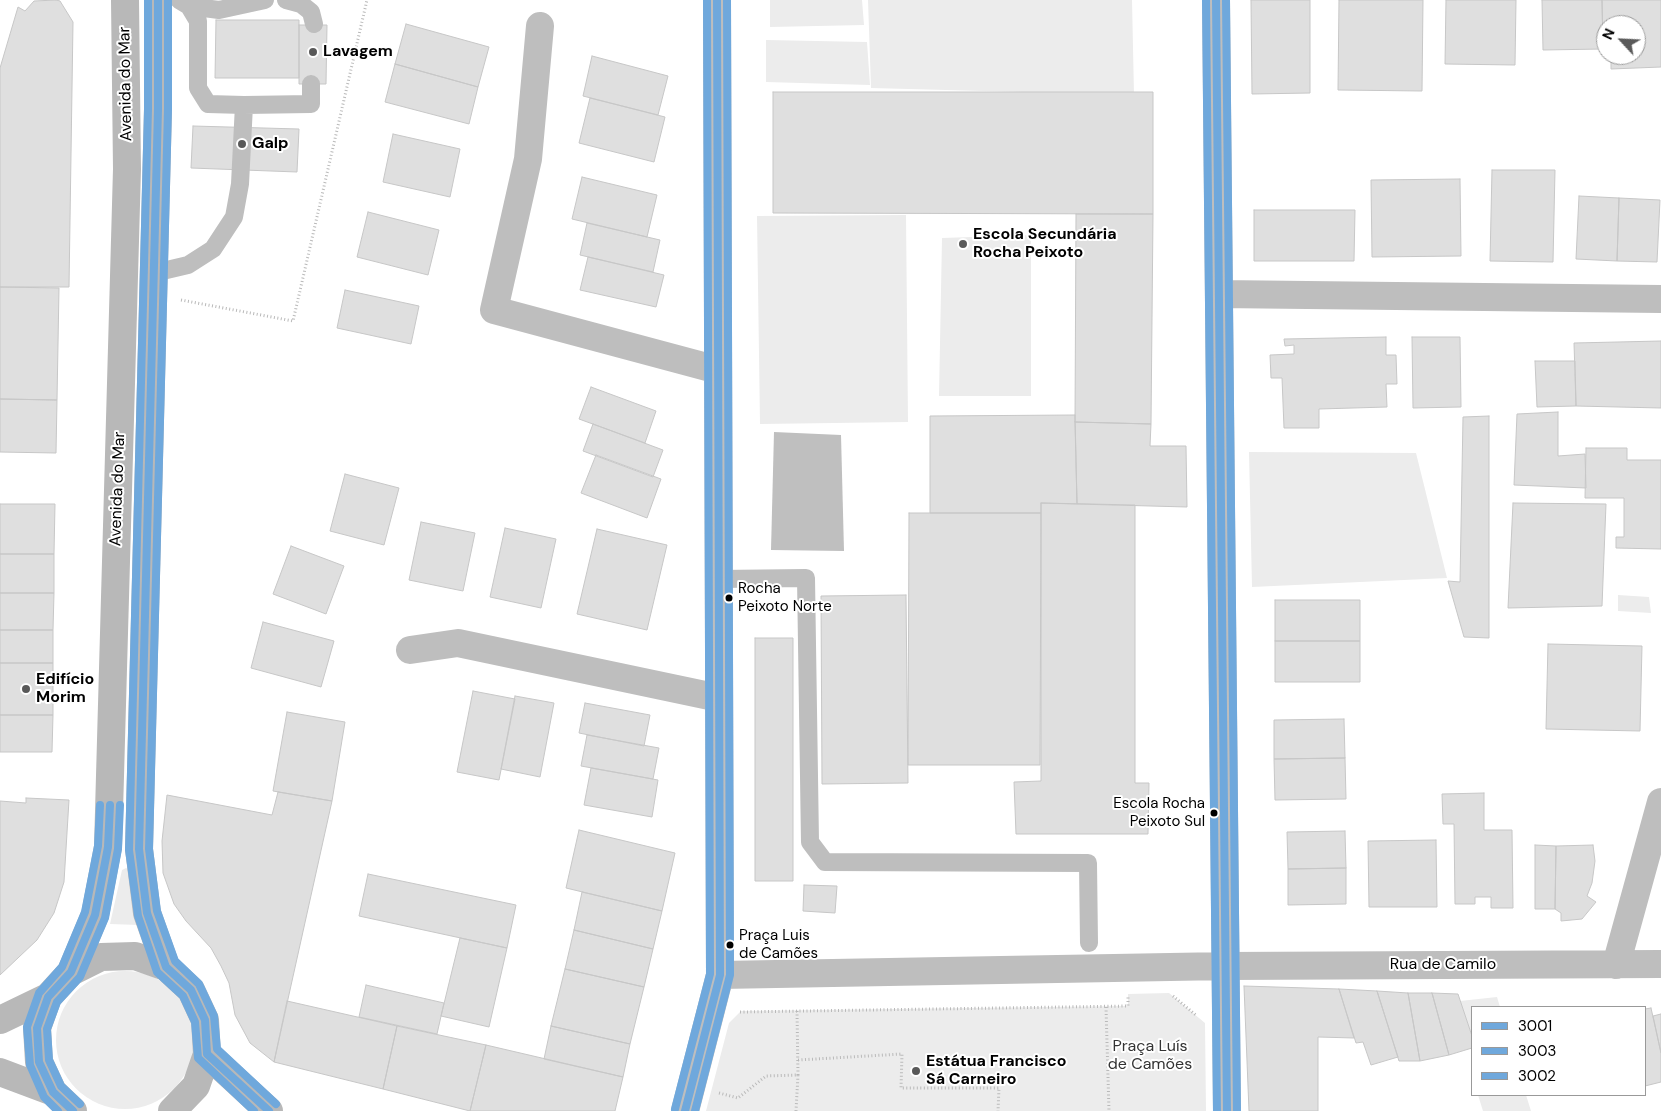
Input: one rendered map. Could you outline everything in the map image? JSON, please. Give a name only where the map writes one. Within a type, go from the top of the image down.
[{"type":"main road","name":"Avenida do Mar","points":[[71,972],[95,915],[108,847],[127,169],[125,0]]},
{"type":"main road","name":"Avenida do Mar","points":[[158,0],[158,109],[139,849],[147,913],[166,967]]},
{"type":"main road","points":[[0,1020],[48,997],[71,972],[102,957],[135,956],[166,967],[191,990],[195,997],[205,1020],[207,1054],[196,1086],[173,1111]]},
{"type":"main road","points":[[48,997],[37,1028],[39,1062],[54,1102]]},
{"type":"main road","points":[[207,1054],[269,1111]]},
{"type":"main road","points":[[0,1072],[73,1111]]},
{"type":"main road","points":[[173,1111],[178,1111]]},
{"type":"street","points":[[685,1111],[720,975],[716,0]]},
{"type":"street","points":[[1216,0],[1227,1111]]},
{"type":"street","points":[[540,26],[528,159],[494,310],[718,370]]},
{"type":"street","points":[[1218,294],[1661,299]]},
{"type":"street","points":[[410,650],[458,643],[719,698]]},
{"type":"street","points":[[1616,964],[1661,802]]},
{"type":"street","name":"Rua de Camilo","points":[[1226,966],[1661,964]]},
{"type":"street","points":[[720,975],[1226,966]]},
{"type":"lane","points":[[184,3],[219,10],[236,8],[265,0]]},
{"type":"lane","points":[[286,0],[301,4],[311,12],[314,24]]},
{"type":"lane","points":[[184,3],[198,22],[198,88],[208,104],[311,104],[311,84]]},
{"type":"lane","points":[[154,284],[213,249],[234,217],[240,184],[244,105]]},
{"type":"lane","points":[[719,579],[806,578],[810,842],[825,862],[1088,863],[1089,943]]},
{"type":"path","points":[[154,284],[293,321],[367,0]]},
{"type":"path","points":[[1169,993],[1198,1017]]},
{"type":"path","points":[[735,1017],[741,1011],[1128,1006],[1128,994],[1136,994]]},
{"type":"path","points":[[1106,1007],[1109,1111]]},
{"type":"path","points":[[796,1111],[798,1075],[797,1011]]},
{"type":"path","points":[[798,1060],[902,1054],[901,1088],[999,1088],[998,1111]]},
{"type":"path","points":[[711,1091],[738,1098],[766,1076],[798,1075]]},
{"type":"green space","points":[[770,0],[862,0],[864,25],[770,27]]},
{"type":"green space","points":[[868,0],[1132,0],[1134,95],[871,88]]},
{"type":"green space","points":[[766,40],[867,42],[870,85],[766,82]]},
{"type":"green space","points":[[906,215],[908,422],[760,424],[757,216]]},
{"type":"green space","points":[[1031,235],[1031,396],[939,396],[942,238]]},
{"type":"green space","points":[[1249,452],[1416,453],[1447,578],[1252,587]]},
{"type":"green space","points":[[1618,595],[1649,597],[1651,613],[1618,611]]},
{"type":"green space","points":[[126,868],[129,870],[139,925],[110,924],[122,870]]},
{"type":"green space","points":[[125,971],[151,976],[174,991],[189,1014],[194,1040],[189,1066],[174,1089],[151,1104],[125,1109],[99,1104],[76,1089],[61,1066],[56,1040],[61,1014],[76,991],[99,976]]},
{"type":"green space","name":"Praça Luís de Camões","points":[[1169,993],[1205,1023],[1206,1111],[706,1111],[729,1023],[741,1011],[1128,1006],[1128,994]]},
{"type":"green space","points":[[1497,997],[1500,1006],[1471,1006],[1471,1033],[1460,1001]]},
{"type":"green space","points":[[1478,1096],[1526,1096],[1531,1111],[1483,1111]]},
{"type":"shaded area","points":[[774,432],[841,435],[844,551],[771,550]]},
{"type":"building","points":[[1251,0],[1310,0],[1310,93],[1252,94]]},
{"type":"building","points":[[1339,0],[1423,0],[1422,91],[1338,90]]},
{"type":"building","points":[[1446,0],[1516,0],[1515,65],[1445,64]]},
{"type":"building","points":[[1542,0],[1602,0],[1602,15],[1596,15],[1596,49],[1543,50]]},
{"type":"building","points":[[1602,0],[1661,0],[1661,67],[1611,69],[1611,65],[1646,65],[1646,15],[1602,15]]},
{"type":"building","points":[[34,1],[60,1],[73,22],[69,287],[0,287],[0,68],[18,7],[25,11]]},
{"type":"building","points":[[216,20],[299,20],[299,78],[215,78]]},
{"type":"building","points":[[406,24],[489,47],[478,87],[395,64]]},
{"type":"building","name":"Lavagem","points":[[299,25],[327,25],[326,84],[299,84]]},
{"type":"building","points":[[592,56],[668,76],[658,115],[583,96]]},
{"type":"building","points":[[395,64],[478,87],[469,124],[385,102]]},
{"type":"building","points":[[773,92],[1153,92],[1153,214],[773,213]]},
{"type":"building","points":[[590,98],[665,117],[654,162],[579,143]]},
{"type":"building","points":[[193,126],[299,129],[297,172],[191,168]]},
{"type":"building","points":[[393,134],[460,149],[450,197],[383,182]]},
{"type":"building","points":[[1492,170],[1555,170],[1553,262],[1490,261]]},
{"type":"building","points":[[582,177],[657,195],[647,237],[572,219]]},
{"type":"building","points":[[1460,179],[1461,256],[1372,257],[1371,180]]},
{"type":"building","points":[[1579,196],[1619,198],[1617,261],[1576,259]]},
{"type":"building","points":[[1619,198],[1660,200],[1657,262],[1617,261]]},
{"type":"building","points":[[1254,210],[1355,210],[1354,261],[1254,261]]},
{"type":"building","points":[[368,212],[439,230],[428,275],[357,257]]},
{"type":"building","points":[[1076,214],[1153,214],[1151,424],[1075,422]]},
{"type":"building","points":[[587,223],[660,240],[653,272],[580,255]]},
{"type":"building","points":[[588,257],[664,275],[656,307],[580,290]]},
{"type":"building","points":[[0,287],[59,288],[57,400],[0,399]]},
{"type":"building","points":[[345,290],[419,306],[411,344],[337,328]]},
{"type":"building","points":[[1386,337],[1386,355],[1396,355],[1397,384],[1386,384],[1387,407],[1319,409],[1319,428],[1284,428],[1282,378],[1271,378],[1270,355],[1294,354],[1294,345],[1285,346],[1284,339]]},
{"type":"building","points":[[1412,337],[1460,337],[1461,407],[1413,408]]},
{"type":"building","points":[[1661,341],[1661,408],[1576,406],[1574,343]]},
{"type":"building","points":[[1535,361],[1575,361],[1576,406],[1537,407]]},
{"type":"building","points":[[591,387],[656,411],[645,443],[579,419]]},
{"type":"building","points":[[0,399],[57,400],[56,453],[0,452]]},
{"type":"building","points":[[1558,412],[1558,456],[1585,454],[1586,488],[1514,485],[1517,414]]},
{"type":"building","points":[[1075,415],[1077,504],[1041,503],[1041,513],[930,513],[930,416]]},
{"type":"building","points":[[1489,416],[1489,638],[1464,637],[1448,581],[1460,582],[1463,417]]},
{"type":"building","points":[[1075,422],[1151,424],[1150,446],[1186,446],[1187,507],[1077,504]]},
{"type":"building","points":[[593,424],[663,450],[653,477],[583,451]]},
{"type":"building","points":[[1586,448],[1627,448],[1627,460],[1661,460],[1661,549],[1616,548],[1616,537],[1624,537],[1624,498],[1585,498]]},
{"type":"building","points":[[596,455],[661,479],[647,518],[581,493]]},
{"type":"building","points":[[345,474],[399,488],[384,545],[330,531]]},
{"type":"building","points":[[1041,503],[1135,505],[1135,783],[1149,783],[1148,834],[1016,834],[1014,782],[1041,781]]},
{"type":"building","points":[[1513,503],[1606,504],[1602,606],[1508,608]]},
{"type":"building","points":[[0,504],[55,504],[54,554],[0,554]]},
{"type":"building","points":[[909,513],[1041,513],[1040,765],[908,765]]},
{"type":"building","points":[[421,522],[475,533],[463,591],[409,580]]},
{"type":"building","points":[[505,528],[556,539],[541,608],[490,597]]},
{"type":"building","points":[[597,529],[667,545],[647,630],[577,614]]},
{"type":"building","points":[[291,546],[344,566],[326,614],[273,594]]},
{"type":"building","points":[[0,554],[54,554],[54,593],[0,593]]},
{"type":"building","points":[[0,593],[54,593],[53,630],[0,630]]},
{"type":"building","points":[[906,595],[908,783],[822,784],[821,596]]},
{"type":"building","points":[[1275,600],[1360,600],[1360,641],[1275,641]]},
{"type":"building","points":[[263,622],[334,641],[321,687],[251,668]]},
{"type":"building","points":[[0,630],[53,630],[53,663],[0,663]]},
{"type":"building","points":[[755,638],[793,638],[793,881],[755,881]]},
{"type":"building","points":[[1275,641],[1360,641],[1360,682],[1275,682]]},
{"type":"building","points":[[1548,644],[1642,646],[1640,731],[1546,729]]},
{"type":"building","name":"Edifício Morim","points":[[0,663],[53,663],[53,715],[0,715]]},
{"type":"building","points":[[473,691],[515,699],[499,780],[457,772]]},
{"type":"building","points":[[515,696],[554,703],[540,777],[501,769]]},
{"type":"building","points":[[585,703],[650,715],[644,746],[579,733]]},
{"type":"building","points":[[287,712],[345,722],[332,801],[273,791]]},
{"type":"building","points":[[0,715],[53,715],[52,752],[0,752]]},
{"type":"building","points":[[1344,719],[1345,758],[1274,759],[1274,720]]},
{"type":"building","points":[[587,735],[659,748],[653,779],[581,766]]},
{"type":"building","points":[[1345,758],[1346,799],[1275,800],[1274,759]]},
{"type":"building","points":[[591,768],[658,780],[652,817],[584,805]]},
{"type":"building","points":[[278,792],[332,801],[274,1062],[250,1043],[235,1015],[229,983],[221,966],[211,948],[186,921],[174,904],[163,873],[162,841],[167,795],[272,815]]},
{"type":"building","points":[[1484,793],[1484,830],[1512,830],[1513,908],[1491,908],[1491,897],[1475,897],[1475,904],[1455,904],[1454,824],[1443,824],[1442,794]]},
{"type":"building","points":[[26,798],[69,800],[64,882],[54,913],[37,940],[0,975],[0,801],[26,803]]},
{"type":"building","points":[[579,830],[675,853],[662,911],[566,888]]},
{"type":"building","points":[[1345,831],[1346,868],[1288,869],[1287,832]]},
{"type":"building","points":[[1436,840],[1437,907],[1369,907],[1368,841]]},
{"type":"building","points":[[1535,845],[1556,846],[1555,909],[1535,909]]},
{"type":"building","points":[[1593,845],[1595,861],[1592,883],[1587,896],[1596,902],[1582,919],[1561,921],[1561,913],[1555,909],[1556,846]]},
{"type":"building","points":[[1346,868],[1346,904],[1288,905],[1288,869]]},
{"type":"building","points":[[368,874],[516,905],[507,948],[359,916]]},
{"type":"building","points":[[804,885],[837,886],[835,913],[803,911]]},
{"type":"building","points":[[582,892],[662,911],[653,949],[574,930]]},
{"type":"building","points":[[574,930],[653,949],[644,987],[565,969]]},
{"type":"building","points":[[460,938],[507,948],[489,1027],[441,1016]]},
{"type":"building","points":[[565,969],[644,987],[630,1044],[551,1026]]},
{"type":"building","points":[[366,985],[444,1003],[437,1034],[359,1017]]},
{"type":"building","points":[[1244,986],[1339,989],[1354,1038],[1318,1037],[1318,1111],[1249,1111]]},
{"type":"building","points":[[1339,989],[1377,991],[1398,1057],[1371,1065],[1363,1042],[1356,1043]]},
{"type":"building","points":[[1377,991],[1408,993],[1420,1061],[1399,1061]]},
{"type":"building","points":[[1408,993],[1432,993],[1449,1055],[1420,1061]]},
{"type":"building","points":[[1432,993],[1458,994],[1471,1033],[1471,1048],[1449,1055]]},
{"type":"building","points":[[287,1001],[397,1026],[383,1089],[274,1062]]},
{"type":"building","points":[[1651,1008],[1661,1053],[1661,1082],[1646,1086],[1646,1009]]},
{"type":"building","points":[[1661,1014],[1661,1053],[1653,1016]]},
{"type":"building","points":[[397,1026],[486,1045],[470,1111],[383,1089]]},
{"type":"building","points":[[551,1026],[630,1044],[623,1077],[544,1059]]},
{"type":"building","points":[[486,1045],[623,1077],[615,1111],[470,1111]]},
{"type":"transit line","name":"3003","points":[[148,0],[148,109],[129,850],[138,916],[157,972],[183,996],[195,1022],[198,1058],[254,1111]]},
{"type":"transit line","name":"3001","points":[[158,0],[158,109],[139,849],[147,913],[166,967],[191,990],[205,1020],[207,1054],[269,1111]]},
{"type":"transit line","name":"3002","points":[[168,0],[168,109],[149,849],[157,911],[175,961],[199,984],[214,1016],[217,1049],[276,1104]]},
{"type":"transit line","name":"3002","points":[[675,1109],[710,974],[707,0]]},
{"type":"transit line","name":"3001","points":[[685,1111],[720,975],[717,0]]},
{"type":"transit line","name":"3003","points":[[695,1111],[730,975],[727,0]]},
{"type":"transit line","name":"3003","points":[[1206,0],[1217,1111]]},
{"type":"transit line","name":"3001","points":[[1216,0],[1227,1111]]},
{"type":"transit line","name":"3002","points":[[1226,0],[1237,1111]]},
{"type":"transit line","name":"3002","points":[[58,1111],[44,1097],[30,1065],[27,1027],[39,993],[62,967],[85,912],[98,846],[100,805]]},
{"type":"transit line","name":"3001","points":[[73,1111],[53,1092],[39,1062],[37,1028],[48,997],[71,972],[95,915],[108,847],[110,805]]},
{"type":"transit line","name":"3003","points":[[80,1104],[61,1086],[49,1060],[47,1029],[57,1002],[80,977],[105,918],[118,849],[120,805]]},
{"type":"place","name":"Lavagem","points":[[313,52]]},
{"type":"place","name":"Galp","points":[[242,144]]},
{"type":"place","name":"Escola Secundária Rocha Peixoto","points":[[963,244]]},
{"type":"place","name":"Rocha Peixoto Norte","points":[[729,598]]},
{"type":"place","name":"Edifício Morim","points":[[26,689]]},
{"type":"place","name":"Escola Rocha Peixoto Sul","points":[[1214,813]]},
{"type":"place","name":"Praça Luis de Camões","points":[[730,945]]},
{"type":"place","name":"Estátua Francisco Sá Carneiro","points":[[916,1071]]}]
